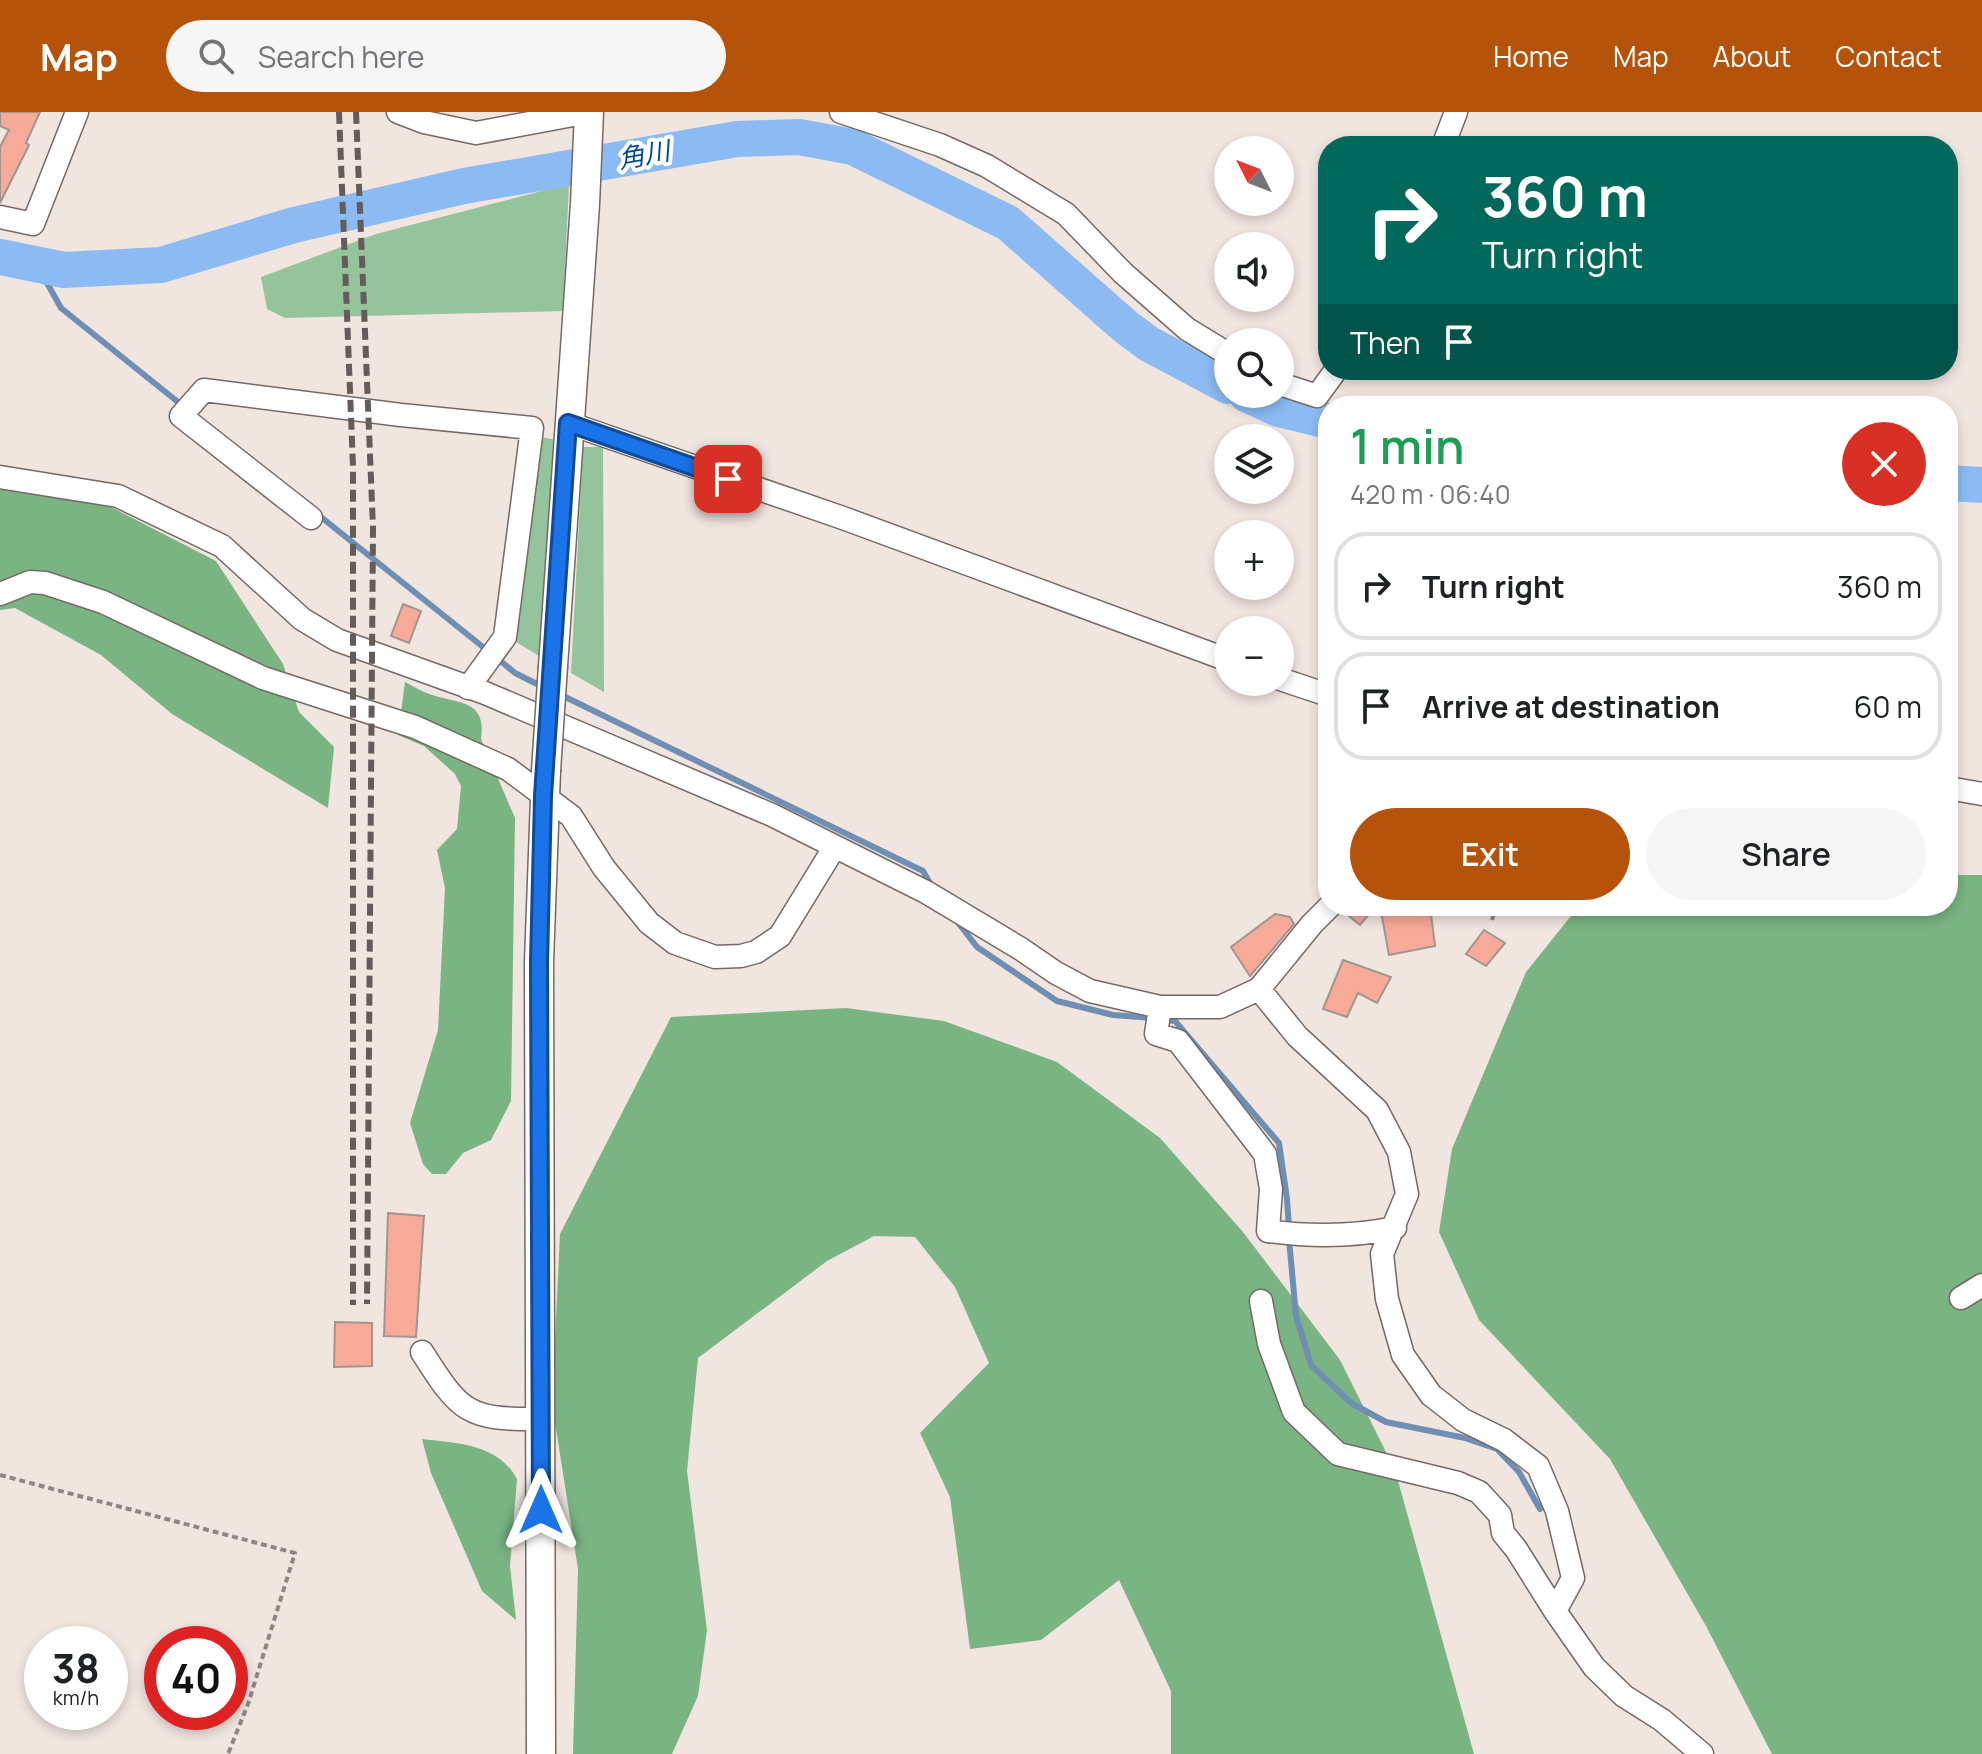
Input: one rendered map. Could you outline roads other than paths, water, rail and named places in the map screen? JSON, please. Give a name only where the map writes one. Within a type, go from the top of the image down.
[{"type":"street","points":[[0,217],[33,224],[77,112]]},
{"type":"street","points":[[398,112],[424,122],[476,133],[589,117],[545,784],[539,962],[541,1754]]},
{"type":"street","points":[[841,112],[940,145],[987,166],[1066,214],[1123,273],[1187,329],[1214,345]]},
{"type":"street","points":[[1447,136],[1456,112]]},
{"type":"street","points":[[1294,389],[1317,396],[1329,380]]},
{"type":"street","points":[[311,518],[181,416],[204,390],[532,428],[505,637],[468,688]]},
{"type":"street","points":[[568,423],[843,518],[1214,655]]},
{"type":"street","points":[[0,477],[118,496],[222,546],[302,619],[337,640],[468,688],[772,815],[926,892],[1090,991],[1160,1008],[1220,1007],[1259,989],[1320,916]]},
{"type":"street","points":[[0,594],[30,582],[45,583],[103,602],[263,678],[415,727],[545,784],[571,816],[604,868],[649,923],[675,943],[715,957],[756,952],[780,936],[834,848]]},
{"type":"street","points":[[1294,684],[1318,692]]},
{"type":"street","points":[[1958,790],[1982,794]]},
{"type":"street","points":[[1259,989],[1297,1036],[1377,1110],[1399,1152],[1407,1194],[1382,1254],[1387,1299],[1403,1355],[1431,1395],[1463,1420],[1504,1440],[1538,1466],[1557,1511],[1573,1578],[1555,1611]]},
{"type":"street","points":[[1160,1008],[1156,1033],[1178,1041],[1265,1154],[1271,1189],[1268,1231],[1303,1235],[1366,1234],[1395,1228]]},
{"type":"street","points":[[1961,1298],[1982,1285]]},
{"type":"street","points":[[1261,1301],[1269,1344],[1294,1412],[1338,1454],[1458,1483],[1479,1492],[1500,1515],[1503,1533],[1594,1667],[1624,1696],[1662,1720],[1702,1754]]},
{"type":"street","points":[[422,1352],[446,1390],[466,1409],[500,1420],[540,1419]]},
{"type":"waterway","name":"角川","points":[[0,257],[64,270],[161,265],[294,225],[464,186],[737,139],[799,137],[853,147],[1008,223],[1126,327],[1149,344],[1214,379]]},
{"type":"waterway","points":[[37,265],[61,308],[183,406]]},
{"type":"waterway","name":"角川","points":[[1277,408],[1318,419]]},
{"type":"waterway","name":"角川","points":[[1958,484],[1982,485]]},
{"type":"waterway","points":[[316,513],[488,651]]},
{"type":"waterway","points":[[497,658],[515,673],[545,688]]},
{"type":"waterway","points":[[559,694],[923,871],[931,885]]},
{"type":"waterway","points":[[956,920],[977,947],[1057,1001],[1113,1015],[1153,1018]]},
{"type":"waterway","points":[[1164,1020],[1175,1021],[1279,1143],[1289,1228]]},
{"type":"waterway","points":[[1289,1239],[1296,1316],[1311,1365],[1351,1403],[1386,1422],[1465,1438],[1497,1449],[1519,1472],[1540,1509]]},
{"type":"railway","points":[[339,112],[353,467],[353,1305]]},
{"type":"railway","points":[[356,112],[373,528],[367,1304]]}]
